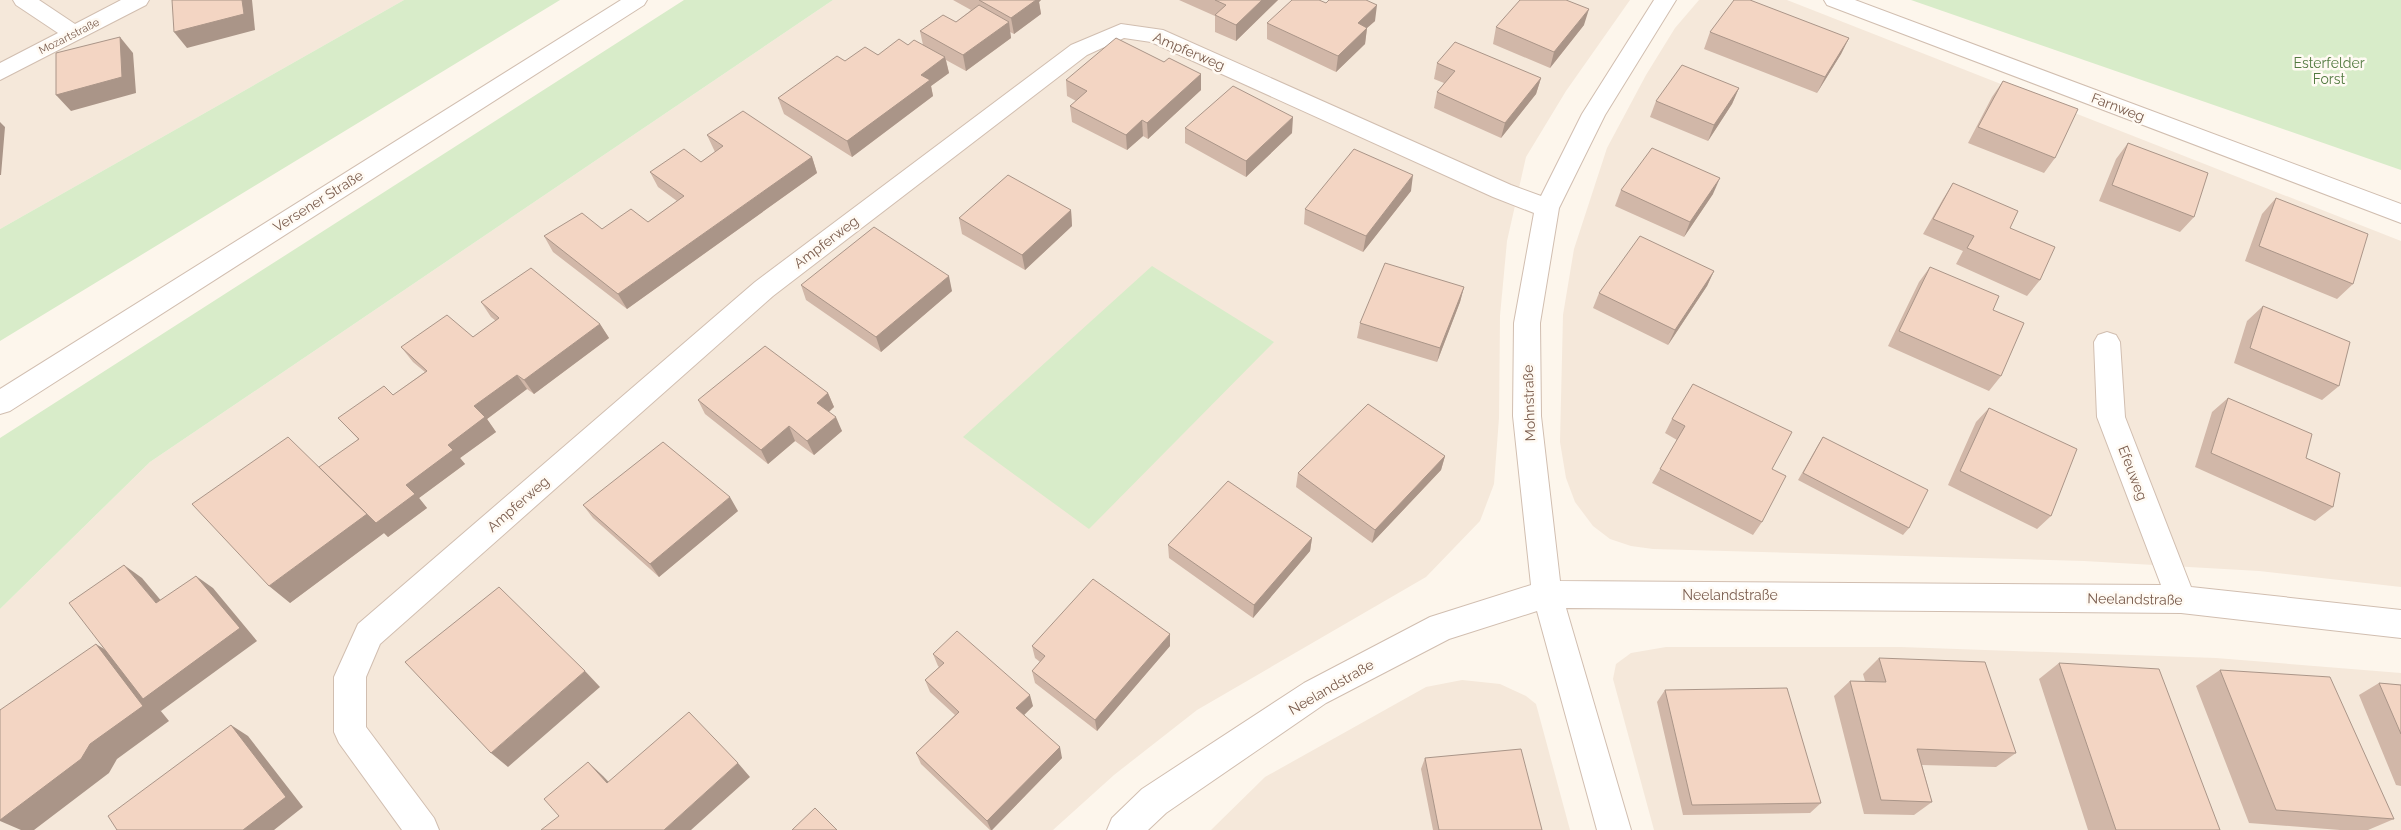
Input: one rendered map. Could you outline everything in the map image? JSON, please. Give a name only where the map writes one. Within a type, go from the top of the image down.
[{"type":"street","points":[[24,0],[73,33]]},
{"type":"street","name":"Mozartstraße","points":[[0,72],[138,0]]},
{"type":"street","name":"Versener Straße","points":[[0,403],[636,0]]},
{"type":"street","name":"Mohnstraße","points":[[1614,830],[1546,594],[1527,416],[1527,323],[1547,208],[1594,114],[1666,0]]},
{"type":"street","name":"Farnweg","points":[[1835,0],[2401,214]]},
{"type":"street","name":"Ampferweg","points":[[422,830],[350,732],[350,677],[369,634],[764,289],[1079,50],[1121,31],[1155,35],[1502,191],[1547,208]]},
{"type":"street","name":"Efeuweg","points":[[2107,342],[2111,417],[2181,599]]},
{"type":"street","name":"Neelandstraße","points":[[1124,830],[1154,801],[1315,693],[1441,627],[1546,594],[2181,599],[2401,624]]},
{"type":"shaded area","points":[[0,0],[404,0],[0,229]]},
{"type":"shaded area","points":[[833,0],[1630,0],[1566,91],[1526,157],[1507,241],[1500,316],[1499,418],[1494,484],[1480,521],[1426,577],[1197,710],[1114,775],[1053,830],[0,830],[0,609],[150,462]]},
{"type":"shaded area","points":[[1699,0],[1787,0],[2401,241],[2401,587],[2259,571],[2084,561],[1653,549],[1631,546],[1610,539],[1593,526],[1575,502],[1566,478],[1560,442],[1563,315],[1574,249],[1607,148],[1646,75],[1675,28]]},
{"type":"shaded area","points":[[1666,647],[1901,647],[2216,658],[2401,673],[2401,830],[1654,830],[1613,679],[1616,664],[1631,653]]},
{"type":"shaded area","points":[[1462,680],[1500,684],[1526,696],[1536,704],[1570,830],[1211,830],[1265,777],[1426,687]]},
{"type":"green space","points":[[404,0],[560,0],[0,341],[0,229]]},
{"type":"green space","points":[[684,0],[833,0],[150,462],[0,609],[0,438]]},
{"type":"green space","name":"Esterfelder Forst","points":[[1911,0],[2401,0],[2401,170]]},
{"type":"green space","points":[[1152,266],[1274,342],[1089,529],[963,437]]},
{"type":"building","points":[[172,0],[242,0],[244,14],[174,32]]},
{"type":"building","points":[[979,0],[1036,0],[1011,18]]},
{"type":"building","points":[[1215,0],[1262,0],[1236,25],[1215,15],[1226,5]]},
{"type":"building","points":[[1292,0],[1319,0],[1326,3],[1329,0],[1366,0],[1377,5],[1358,23],[1367,28],[1338,56],[1267,23]]},
{"type":"building","points":[[1520,0],[1566,0],[1589,9],[1554,52],[1496,27]]},
{"type":"building","points":[[1734,0],[1750,0],[1849,38],[1825,77],[1710,32]]},
{"type":"building","points":[[979,5],[1009,22],[963,55],[920,31],[943,15],[956,22]]},
{"type":"building","points":[[120,37],[122,77],[56,95],[56,53]]},
{"type":"building","points":[[1116,38],[1164,62],[1169,58],[1201,74],[1147,123],[1142,120],[1126,135],[1070,106],[1087,91],[1066,80]]},
{"type":"building","points":[[899,39],[908,45],[914,40],[945,57],[921,75],[930,80],[847,141],[778,98],[837,56],[845,61],[865,47],[878,55]]},
{"type":"building","points":[[1455,42],[1541,78],[1505,123],[1437,92],[1455,71],[1437,63]]},
{"type":"building","points":[[1682,65],[1739,88],[1714,125],[1656,101]]},
{"type":"building","points":[[2003,81],[2078,109],[2055,158],[1978,127]]},
{"type":"building","points":[[1233,86],[1293,117],[1246,161],[1185,128]]},
{"type":"building","points":[[743,111],[812,157],[618,294],[544,236],[582,213],[602,229],[631,209],[648,222],[684,196],[650,172],[684,149],[701,162],[723,146],[707,135]]},
{"type":"building","points":[[2128,143],[2208,173],[2194,217],[2112,185]]},
{"type":"building","points":[[1652,148],[1720,178],[1690,222],[1621,190]]},
{"type":"building","points":[[1354,149],[1413,175],[1366,236],[1305,209]]},
{"type":"building","points":[[1008,175],[1071,210],[1022,255],[959,218]]},
{"type":"building","points":[[1953,183],[2018,211],[2010,228],[2055,247],[2040,280],[1967,248],[1974,236],[1933,219]]},
{"type":"building","points":[[2276,198],[2368,234],[2353,284],[2259,246]]},
{"type":"building","points":[[874,227],[949,276],[876,337],[801,285]]},
{"type":"building","points":[[1640,236],[1714,271],[1675,330],[1599,293]]},
{"type":"building","points":[[1385,263],[1464,287],[1440,348],[1360,323]]},
{"type":"building","points":[[1930,267],[1999,296],[1993,310],[2024,323],[2001,376],[1899,331]]},
{"type":"building","points":[[531,268],[600,324],[524,380],[517,375],[474,406],[485,417],[448,445],[453,450],[406,485],[415,494],[376,523],[319,467],[359,439],[338,418],[384,386],[393,395],[427,371],[401,347],[447,315],[473,337],[499,318],[481,302]]},
{"type":"building","points":[[2263,306],[2350,342],[2339,386],[2250,348]]},
{"type":"building","points":[[765,346],[828,393],[817,403],[836,417],[807,441],[789,426],[761,450],[698,400]]},
{"type":"building","points":[[1693,384],[1792,432],[1772,469],[1786,476],[1762,522],[1660,469],[1685,426],[1672,419]]},
{"type":"building","points":[[2228,398],[2312,434],[2306,458],[2340,473],[2333,507],[2211,453]]},
{"type":"building","points":[[1368,404],[1445,456],[1375,530],[1298,473]]},
{"type":"building","points":[[1989,408],[2077,449],[2051,516],[1960,471]]},
{"type":"building","points":[[288,437],[367,514],[269,586],[192,504]]},
{"type":"building","points":[[1823,437],[1928,490],[1909,528],[1803,473]]},
{"type":"building","points":[[663,442],[730,497],[650,564],[583,505]]},
{"type":"building","points":[[1228,481],[1312,538],[1254,605],[1168,545]]},
{"type":"building","points":[[124,565],[156,603],[196,576],[240,628],[143,699],[69,603]]},
{"type":"building","points":[[1093,579],[1170,634],[1095,720],[1032,671],[1045,656],[1032,646]]},
{"type":"building","points":[[499,587],[585,671],[491,753],[405,662]]},
{"type":"building","points":[[957,631],[1030,695],[1016,708],[1060,747],[987,821],[916,753],[959,712],[925,680],[944,663],[933,654]]},
{"type":"building","points":[[96,644],[143,706],[90,744],[81,759],[0,820],[0,710]]},
{"type":"building","points":[[1879,658],[1985,662],[2016,753],[1917,749],[1932,802],[1881,800],[1850,681],[1886,682]]},
{"type":"building","points":[[2059,663],[2159,669],[2220,830],[2116,830]]},
{"type":"building","points":[[2220,670],[2330,677],[2394,819],[2276,810]]},
{"type":"building","points":[[2379,683],[2401,685],[2401,734]]},
{"type":"building","points":[[1787,688],[1821,803],[1692,805],[1665,690]]},
{"type":"building","points":[[689,712],[738,763],[664,830],[541,830],[559,816],[544,799],[588,762],[607,783]]},
{"type":"building","points":[[231,725],[286,797],[243,830],[117,830],[108,816]]},
{"type":"building","points":[[1521,749],[1542,830],[1439,830],[1425,758]]},
{"type":"building","points":[[815,808],[837,830],[792,830]]}]
